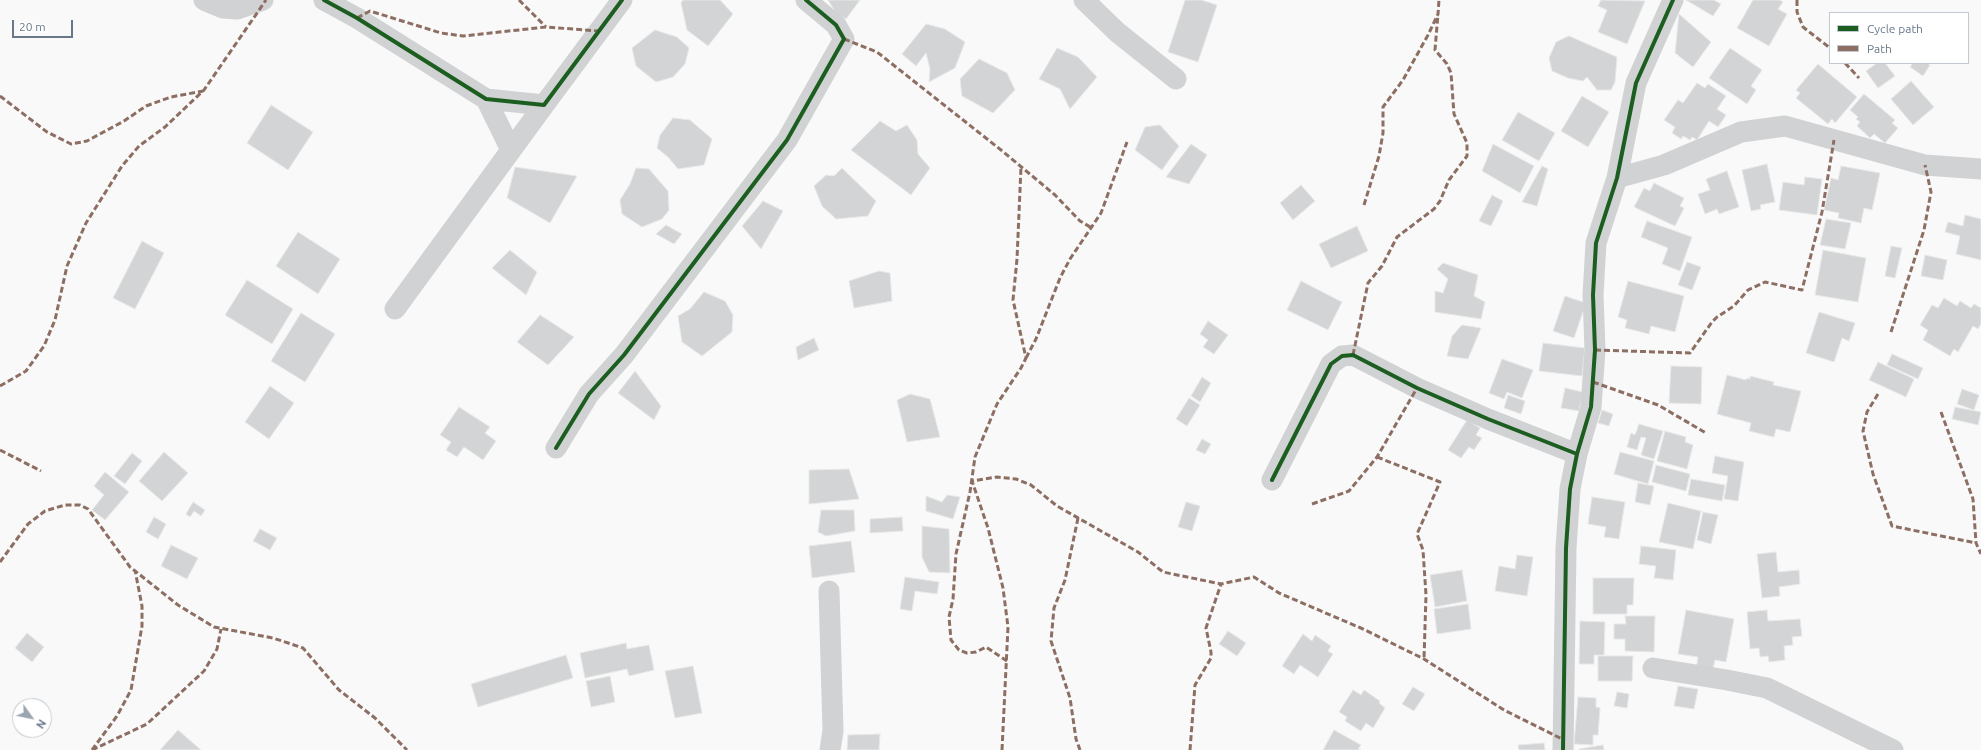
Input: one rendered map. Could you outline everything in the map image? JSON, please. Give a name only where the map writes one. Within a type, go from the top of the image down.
[{"type":"street","points":[[204,0],[223,8],[237,9],[264,0]]},
{"type":"street","points":[[324,0],[357,18],[486,98],[544,105]]},
{"type":"street","points":[[394,309],[463,218],[511,150],[622,0]]},
{"type":"street","points":[[556,448],[589,394],[624,355],[787,140],[844,39],[836,25],[806,0]]},
{"type":"street","points":[[1084,0],[1117,32],[1176,79]]},
{"type":"street","points":[[1563,750],[1566,548],[1570,489],[1577,454],[1591,407],[1595,350],[1593,295],[1596,243],[1616,178],[1636,82],[1673,0]]},
{"type":"street","points":[[486,98],[511,150]]},
{"type":"street","points":[[1616,178],[1664,165],[1741,132],[1785,126],[1925,164],[1981,169]]},
{"type":"street","points":[[1272,480],[1331,364],[1342,356],[1353,355],[1424,391],[1488,419],[1577,454]]},
{"type":"street","points":[[829,591],[833,731],[830,750]]},
{"type":"street","points":[[1654,668],[1767,688],[1893,750]]},
{"type":"building","points":[[683,0],[720,0],[733,14],[708,46],[687,30],[681,3]]},
{"type":"building","points":[[828,0],[860,0],[846,19],[836,13]]},
{"type":"building","points":[[1185,0],[1201,0],[1217,5],[1198,62],[1168,52]]},
{"type":"building","points":[[1601,0],[1645,1],[1627,44],[1598,32],[1607,10],[1598,6]]},
{"type":"building","points":[[1686,0],[1714,0],[1721,4],[1713,16]]},
{"type":"building","points":[[1753,0],[1780,0],[1783,2],[1778,9],[1787,14],[1769,46],[1737,28]]},
{"type":"building","points":[[1679,14],[1711,42],[1693,67],[1675,53]]},
{"type":"building","points":[[926,24],[945,29],[965,42],[955,68],[929,82],[930,69],[926,53],[916,66],[902,54]]},
{"type":"building","points":[[655,30],[677,37],[689,48],[685,64],[673,77],[656,82],[636,66],[632,48]]},
{"type":"building","points":[[1569,36],[1617,57],[1615,82],[1611,90],[1597,90],[1587,77],[1583,81],[1568,78],[1552,71],[1549,58],[1556,42]]},
{"type":"building","points":[[1057,48],[1078,57],[1097,77],[1070,109],[1060,89],[1039,79]]},
{"type":"building","points":[[1730,48],[1762,70],[1751,86],[1756,90],[1747,104],[1709,78]]},
{"type":"building","points":[[979,59],[1007,73],[1015,90],[993,113],[962,96],[960,79]]},
{"type":"building","points":[[1818,64],[1857,97],[1835,123],[1832,119],[1828,124],[1796,98],[1800,93],[1796,90]]},
{"type":"building","points":[[1876,64],[1886,64],[1895,76],[1878,88],[1866,71]]},
{"type":"building","points":[[1912,64],[1930,65],[1923,76],[1910,67]]},
{"type":"building","points":[[1911,81],[1934,107],[1913,125],[1891,99]]},
{"type":"building","points":[[1697,83],[1705,88],[1708,84],[1726,96],[1717,109],[1726,115],[1718,127],[1709,121],[1697,140],[1692,137],[1690,140],[1683,136],[1681,139],[1672,133],[1675,127],[1664,120],[1678,100],[1683,103]]},
{"type":"building","points":[[1864,94],[1895,120],[1892,123],[1898,128],[1885,143],[1874,134],[1870,138],[1857,126],[1860,122],[1856,119],[1858,117],[1850,110]]},
{"type":"building","points":[[1582,96],[1609,112],[1588,147],[1561,131]]},
{"type":"building","points":[[271,105],[313,132],[288,170],[247,143]]},
{"type":"building","points":[[1518,112],[1555,133],[1539,161],[1502,140]]},
{"type":"building","points":[[673,118],[690,120],[712,139],[704,165],[678,169],[668,157],[657,148],[660,135]]},
{"type":"building","points":[[880,121],[896,131],[907,125],[917,140],[918,154],[930,168],[911,195],[851,150]]},
{"type":"building","points":[[1160,125],[1179,146],[1162,170],[1135,150],[1145,127]]},
{"type":"building","points":[[1191,144],[1207,155],[1189,184],[1166,177]]},
{"type":"building","points":[[1493,144],[1534,166],[1520,193],[1482,171]]},
{"type":"building","points":[[1767,164],[1775,202],[1760,205],[1761,209],[1751,211],[1742,170]]},
{"type":"building","points":[[1542,166],[1548,169],[1537,206],[1522,202]]},
{"type":"building","points":[[1841,166],[1880,173],[1872,210],[1864,208],[1861,223],[1838,218],[1839,213],[1824,210],[1831,178],[1838,180]]},
{"type":"building","points":[[515,167],[577,176],[550,223],[507,198]]},
{"type":"building","points":[[636,168],[649,169],[668,191],[669,210],[662,219],[642,227],[622,214],[620,200],[630,184]]},
{"type":"building","points":[[842,168],[876,201],[868,216],[836,219],[822,206],[814,186],[826,175],[834,176]]},
{"type":"building","points":[[1727,171],[1739,207],[1719,214],[1717,209],[1705,214],[1698,194],[1710,190],[1706,179]]},
{"type":"building","points":[[1805,177],[1822,179],[1817,215],[1779,210],[1783,182],[1804,185]]},
{"type":"building","points":[[1654,183],[1684,198],[1680,206],[1684,208],[1675,226],[1634,207],[1644,188],[1650,191]]},
{"type":"building","points":[[1301,185],[1315,201],[1293,220],[1280,203]]},
{"type":"building","points":[[1492,195],[1503,201],[1491,226],[1479,221]]},
{"type":"building","points":[[763,201],[783,211],[761,249],[742,226]]},
{"type":"building","points":[[1965,215],[1981,219],[1981,260],[1956,254],[1960,236],[1945,232],[1948,222],[1963,226]]},
{"type":"building","points":[[1826,219],[1851,223],[1845,249],[1820,245]]},
{"type":"building","points":[[1647,221],[1692,237],[1680,271],[1662,264],[1668,248],[1641,237]]},
{"type":"building","points":[[666,225],[682,234],[674,244],[656,234]]},
{"type":"building","points":[[1357,226],[1368,251],[1331,268],[1319,244]]},
{"type":"building","points":[[298,232],[340,259],[318,294],[276,266]]},
{"type":"building","points":[[142,241],[164,253],[135,309],[113,298]]},
{"type":"building","points":[[1891,246],[1902,248],[1895,278],[1885,276]]},
{"type":"building","points":[[510,250],[537,272],[526,295],[492,268]]},
{"type":"building","points":[[1823,250],[1866,258],[1858,302],[1815,295]]},
{"type":"building","points":[[1925,255],[1947,260],[1943,280],[1921,276]]},
{"type":"building","points":[[1687,262],[1701,267],[1692,290],[1678,285]]},
{"type":"building","points":[[1443,263],[1478,275],[1474,296],[1485,302],[1481,319],[1435,312],[1435,291],[1443,293],[1448,279],[1437,269]]},
{"type":"building","points":[[879,271],[890,273],[892,301],[854,308],[849,281]]},
{"type":"building","points":[[247,280],[293,309],[272,344],[225,315]]},
{"type":"building","points":[[1301,281],[1342,302],[1328,330],[1287,310]]},
{"type":"building","points":[[1628,281],[1684,296],[1675,332],[1651,326],[1649,334],[1625,328],[1627,320],[1618,317]]},
{"type":"building","points":[[704,292],[725,301],[733,315],[732,332],[702,356],[682,342],[678,316],[690,309]]},
{"type":"building","points":[[1565,296],[1586,303],[1574,338],[1553,331]]},
{"type":"building","points":[[1944,298],[1957,306],[1960,301],[1971,308],[1974,304],[1981,308],[1981,324],[1978,329],[1973,326],[1958,352],[1954,349],[1950,356],[1923,340],[1928,330],[1920,325],[1932,305],[1938,308]]},
{"type":"building","points":[[1819,312],[1855,323],[1849,341],[1842,338],[1834,362],[1806,353]]},
{"type":"building","points":[[301,313],[335,334],[305,382],[271,361]]},
{"type":"building","points":[[540,315],[574,337],[548,365],[517,342]]},
{"type":"building","points":[[1208,321],[1228,335],[1214,354],[1203,347],[1208,340],[1200,334]]},
{"type":"building","points":[[1462,325],[1481,328],[1468,359],[1447,356],[1452,336]]},
{"type":"building","points":[[814,338],[819,350],[798,360],[796,347]]},
{"type":"building","points":[[1543,343],[1585,348],[1582,376],[1539,371]]},
{"type":"building","points":[[1892,354],[1923,368],[1918,379],[1887,365]]},
{"type":"building","points":[[1502,359],[1533,370],[1522,398],[1507,392],[1504,399],[1489,393]]},
{"type":"building","points":[[1878,362],[1914,379],[1906,397],[1869,380]]},
{"type":"building","points":[[1671,366],[1702,367],[1701,404],[1669,403]]},
{"type":"building","points":[[635,371],[661,406],[654,420],[618,393]]},
{"type":"building","points":[[1727,375],[1746,380],[1747,378],[1750,379],[1750,376],[1774,382],[1773,385],[1801,391],[1790,432],[1776,429],[1774,437],[1749,431],[1751,423],[1717,414]]},
{"type":"building","points":[[1202,377],[1211,383],[1200,402],[1191,396]]},
{"type":"building","points":[[270,386],[294,403],[269,439],[245,422]]},
{"type":"building","points":[[1565,388],[1583,392],[1579,411],[1561,408]]},
{"type":"building","points":[[1962,389],[1979,395],[1974,410],[1957,404]]},
{"type":"building","points":[[910,394],[930,399],[940,437],[907,442],[897,400]]},
{"type":"building","points":[[1508,395],[1525,401],[1521,414],[1504,408]]},
{"type":"building","points":[[1189,398],[1200,405],[1187,426],[1176,419]]},
{"type":"building","points":[[459,407],[490,427],[485,433],[496,441],[483,460],[464,447],[457,457],[446,450],[451,442],[440,435]]},
{"type":"building","points":[[1955,407],[1981,412],[1978,425],[1952,419]]},
{"type":"building","points":[[1602,410],[1613,414],[1609,426],[1598,423]]},
{"type":"building","points":[[1467,420],[1480,428],[1476,435],[1482,438],[1474,450],[1469,447],[1461,458],[1448,450]]},
{"type":"building","points":[[1639,424],[1663,431],[1654,459],[1641,455],[1646,438],[1641,437],[1637,450],[1627,447],[1631,433],[1635,435]]},
{"type":"building","points":[[1665,431],[1686,437],[1685,442],[1693,445],[1687,469],[1657,461]]},
{"type":"building","points":[[1202,439],[1211,444],[1205,454],[1196,450]]},
{"type":"building","points":[[164,452],[188,473],[162,501],[139,481]]},
{"type":"building","points":[[1620,452],[1654,461],[1648,484],[1614,474]]},
{"type":"building","points":[[132,453],[142,461],[125,484],[114,476]]},
{"type":"building","points":[[1715,456],[1744,462],[1738,501],[1724,499],[1728,476],[1712,473]]},
{"type":"building","points":[[1656,465],[1690,474],[1686,491],[1652,482]]},
{"type":"building","points":[[849,469],[859,499],[809,504],[809,470]]},
{"type":"building","points":[[105,472],[129,492],[105,520],[92,510],[104,495],[94,486]]},
{"type":"building","points":[[1691,479],[1725,485],[1722,501],[1688,495]]},
{"type":"building","points":[[1638,483],[1654,486],[1650,505],[1635,502]]},
{"type":"building","points":[[947,495],[960,497],[953,519],[926,511],[926,496],[942,502]]},
{"type":"building","points":[[1592,497],[1625,502],[1619,539],[1604,537],[1606,527],[1588,524]]},
{"type":"building","points":[[193,502],[205,510],[201,516],[194,511],[190,517],[186,514]]},
{"type":"building","points":[[1186,502],[1200,506],[1192,531],[1178,527]]},
{"type":"building","points":[[1668,503],[1701,511],[1693,549],[1659,542]]},
{"type":"building","points":[[821,510],[854,510],[855,531],[826,536],[818,532]]},
{"type":"building","points":[[1703,512],[1718,515],[1711,544],[1697,540]]},
{"type":"building","points":[[154,517],[166,524],[158,539],[146,532]]},
{"type":"building","points":[[902,517],[903,531],[870,533],[870,519]]},
{"type":"building","points":[[922,526],[949,529],[950,573],[929,572],[922,557]]},
{"type":"building","points":[[260,529],[277,538],[270,550],[253,541]]},
{"type":"building","points":[[851,541],[855,572],[812,578],[809,546]]},
{"type":"building","points":[[171,545],[198,558],[187,579],[161,566]]},
{"type":"building","points":[[1641,546],[1676,550],[1673,580],[1654,578],[1656,566],[1639,564]]},
{"type":"building","points":[[1776,552],[1778,572],[1799,570],[1800,584],[1779,587],[1780,596],[1762,598],[1757,554]]},
{"type":"building","points":[[1517,555],[1533,557],[1527,596],[1495,591],[1499,566],[1515,569]]},
{"type":"building","points":[[1462,570],[1467,601],[1435,607],[1430,575]]},
{"type":"building","points":[[905,577],[939,582],[937,594],[915,591],[912,611],[900,609]]},
{"type":"building","points":[[1593,578],[1634,578],[1633,605],[1627,605],[1627,614],[1593,614]]},
{"type":"building","points":[[1468,604],[1471,629],[1437,634],[1434,609]]},
{"type":"building","points":[[1686,610],[1734,619],[1726,662],[1715,660],[1712,673],[1696,670],[1698,657],[1678,654]]},
{"type":"building","points":[[1767,610],[1768,621],[1800,619],[1802,636],[1792,637],[1793,645],[1784,646],[1785,660],[1769,662],[1768,656],[1760,657],[1759,648],[1750,649],[1747,612]]},
{"type":"building","points":[[1625,616],[1655,616],[1654,652],[1625,651],[1625,639],[1614,639],[1614,624],[1626,624]]},
{"type":"building","points":[[1580,621],[1605,622],[1604,655],[1594,655],[1594,664],[1579,664]]},
{"type":"building","points":[[1228,631],[1246,643],[1237,656],[1219,644]]},
{"type":"building","points":[[27,633],[44,647],[32,662],[15,648]]},
{"type":"building","points":[[1303,634],[1312,641],[1315,635],[1331,646],[1328,651],[1333,654],[1318,677],[1300,665],[1294,674],[1282,666]]},
{"type":"building","points":[[626,643],[627,649],[649,645],[654,670],[629,676],[627,669],[585,678],[580,653]]},
{"type":"building","points":[[566,655],[573,678],[478,707],[471,684]]},
{"type":"building","points":[[1598,656],[1633,656],[1632,681],[1598,681]]},
{"type":"building","points":[[693,666],[702,713],[675,718],[665,671]]},
{"type":"building","points":[[610,676],[615,702],[591,707],[586,681]]},
{"type":"building","points":[[1678,686],[1698,689],[1694,709],[1674,706]]},
{"type":"building","points":[[1413,687],[1425,694],[1414,711],[1402,704]]},
{"type":"building","points":[[1353,690],[1361,695],[1364,690],[1380,701],[1379,703],[1385,708],[1373,728],[1366,723],[1361,731],[1345,721],[1347,717],[1339,712]]},
{"type":"building","points":[[1617,692],[1629,694],[1627,708],[1614,706]]},
{"type":"building","points":[[1578,697],[1596,698],[1596,707],[1600,708],[1598,735],[1593,735],[1593,745],[1574,744]]},
{"type":"building","points":[[178,730],[201,750],[160,750]]},
{"type":"building","points":[[1334,730],[1361,745],[1358,749],[1361,750],[1323,750]]},
{"type":"building","points":[[880,734],[879,750],[847,750],[848,735]]},
{"type":"building","points":[[1544,743],[1545,750],[1519,750],[1518,745]]},
{"type":"building","points":[[1603,745],[1604,750],[1579,750],[1579,749]]},
{"type":"marked path","points":[[0,386],[26,371],[44,346],[55,320],[67,266],[86,223],[122,166],[139,146],[165,127],[204,90],[266,0]]},
{"type":"marked path","points":[[519,0],[546,27]]},
{"type":"marked path","points":[[1364,205],[1379,156],[1383,133],[1383,107],[1403,80],[1428,35],[1438,14],[1439,0]]},
{"type":"marked path","points":[[1797,0],[1797,12],[1803,27],[1829,47]]},
{"type":"marked path","points":[[357,18],[370,11],[441,33],[463,36],[546,27],[599,31]]},
{"type":"marked path","points":[[1353,355],[1368,283],[1382,266],[1397,237],[1434,209],[1440,201],[1449,180],[1467,156],[1467,143],[1454,114],[1451,73],[1447,64],[1435,50],[1438,14]]},
{"type":"marked path","points":[[844,39],[877,52],[1001,150],[1055,195],[1080,221],[1092,228]]},
{"type":"marked path","points":[[1846,64],[1859,78]]},
{"type":"marked path","points":[[0,96],[47,132],[71,144],[87,141],[124,121],[146,106],[171,97],[203,91]]},
{"type":"marked path","points":[[1595,350],[1690,353],[1712,322],[1734,306],[1748,290],[1765,282],[1802,290],[1822,212],[1834,140]]},
{"type":"marked path","points":[[1026,358],[1036,339],[1060,278],[1070,259],[1101,213],[1127,142]]},
{"type":"marked path","points":[[1891,332],[1924,230],[1931,192],[1925,165]]},
{"type":"marked path","points":[[1007,661],[986,647],[976,652],[967,653],[959,650],[951,640],[949,617],[953,599],[956,554],[970,492],[975,457],[997,404],[1026,358],[1013,300],[1017,259],[1021,167]]},
{"type":"marked path","points":[[1593,382],[1658,405],[1706,433]]},
{"type":"marked path","points":[[1312,504],[1349,491],[1377,457],[1417,388]]},
{"type":"marked path","points":[[1878,394],[1867,412],[1863,431],[1873,474],[1892,526],[1976,543]]},
{"type":"marked path","points":[[1941,412],[1973,499],[1976,543],[1981,554]]},
{"type":"marked path","points":[[0,450],[41,471]]},
{"type":"marked path","points":[[1377,457],[1440,482],[1417,534],[1423,550],[1426,595],[1424,659]]},
{"type":"marked path","points":[[1002,750],[1008,627],[1003,588],[988,528],[972,481],[997,477],[1016,479],[1031,485],[1057,506],[1138,552],[1163,572],[1221,584],[1254,577],[1279,593],[1363,629],[1424,659],[1504,710],[1562,739]]},
{"type":"marked path","points":[[0,562],[28,524],[45,511],[65,505],[80,505],[88,509],[130,567],[178,605],[214,627],[273,638],[303,648],[339,690],[375,718],[407,750]]},
{"type":"marked path","points":[[1078,518],[1065,580],[1054,608],[1051,641],[1070,698],[1076,739],[1080,750]]},
{"type":"marked path","points":[[92,750],[117,716],[131,690],[142,626],[142,606],[135,570]]},
{"type":"marked path","points":[[1190,750],[1195,685],[1211,658],[1206,628],[1221,584]]},
{"type":"marked path","points":[[92,750],[147,724],[204,671],[217,649],[221,629]]},
{"type":"cycle path","points":[[324,0],[357,18],[486,99],[544,105],[622,0]]},
{"type":"cycle path","points":[[556,448],[589,394],[624,355],[787,140],[844,39],[836,25],[806,0]]},
{"type":"cycle path","points":[[1563,750],[1566,548],[1570,489],[1577,454],[1591,407],[1595,350],[1593,295],[1596,243],[1617,178],[1636,83],[1673,0]]},
{"type":"cycle path","points":[[1272,480],[1331,364],[1342,356],[1353,355],[1417,388],[1488,419],[1577,454]]}]
